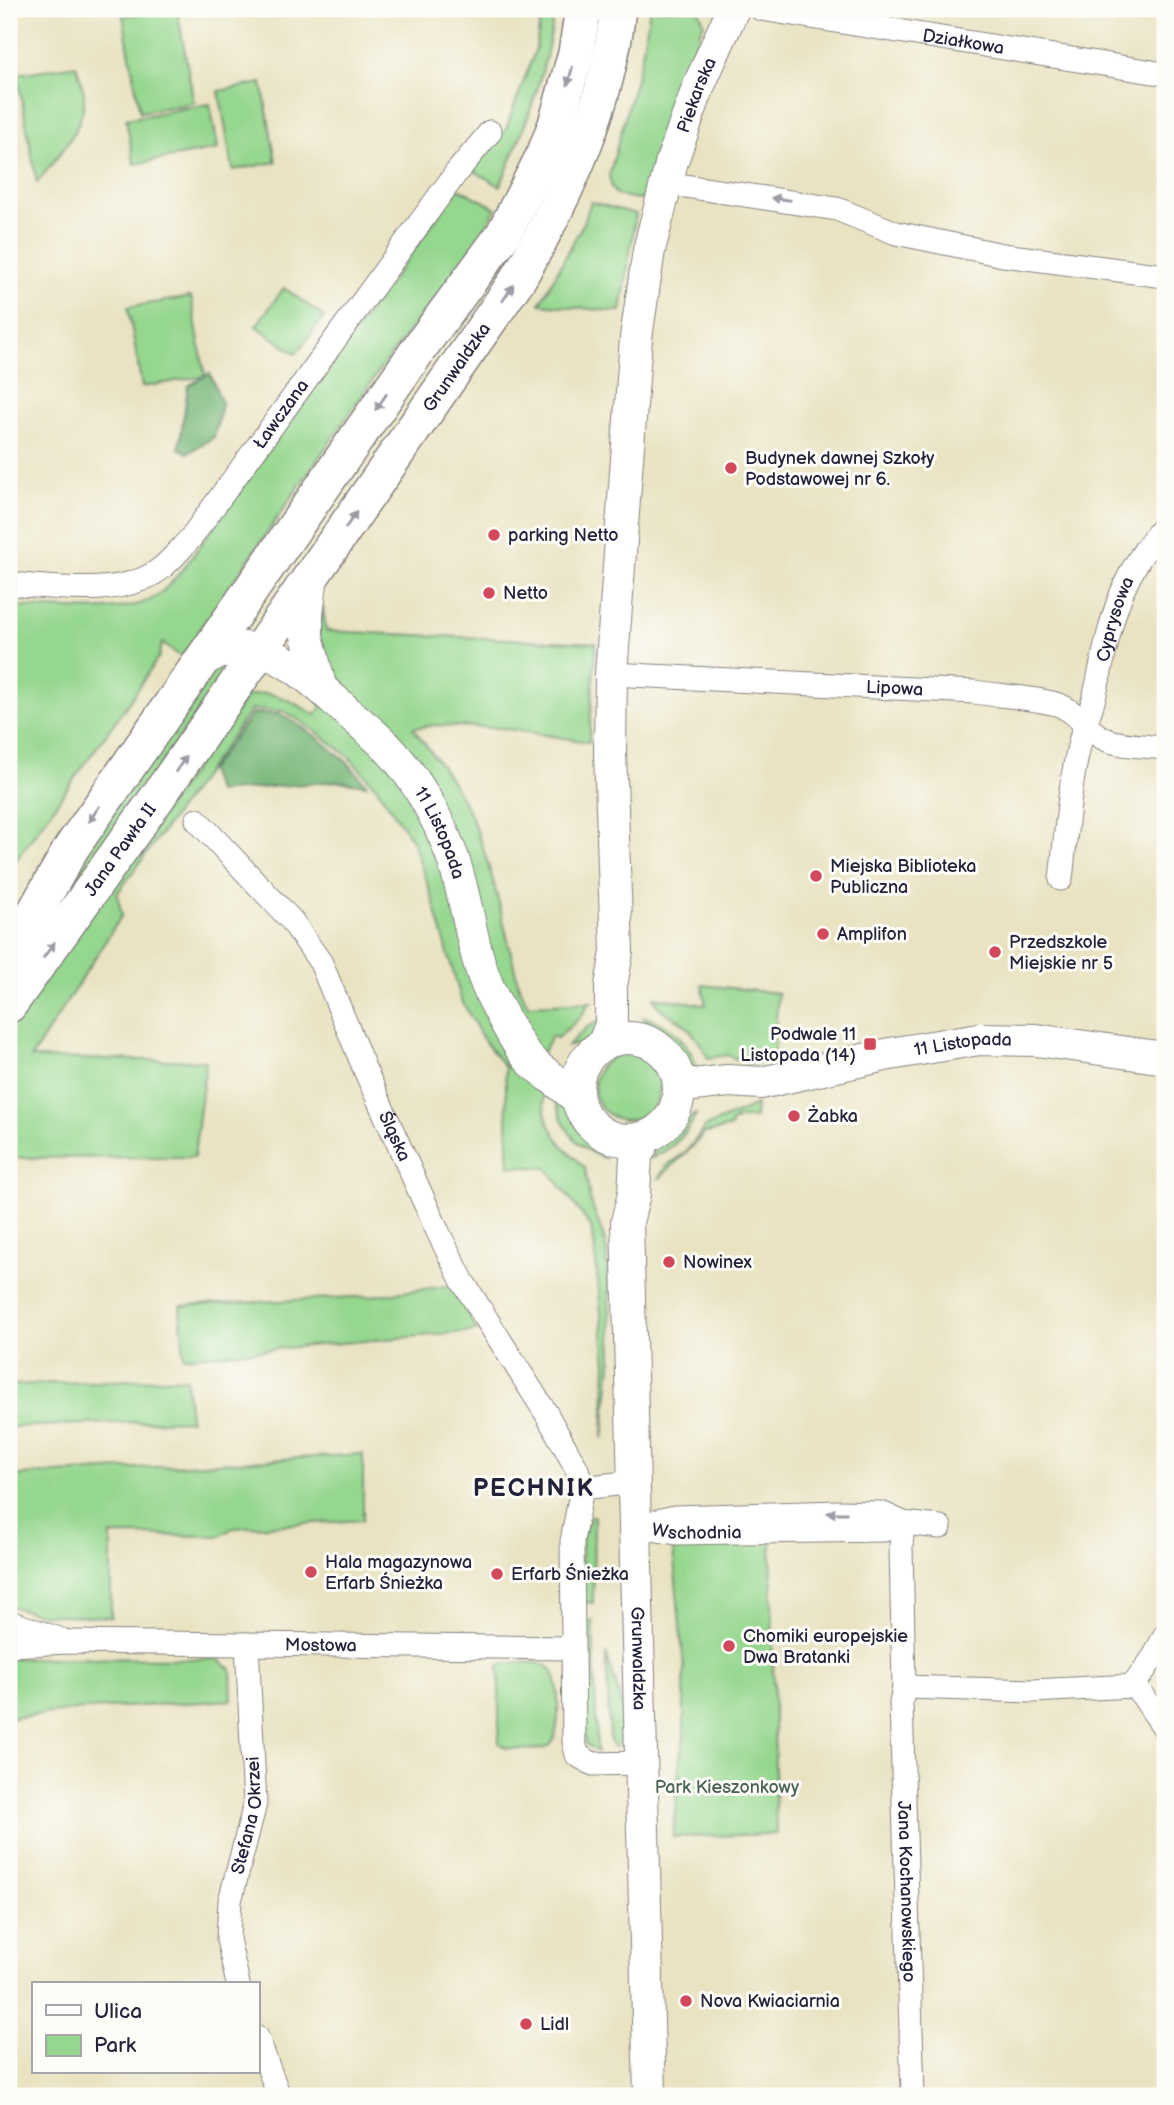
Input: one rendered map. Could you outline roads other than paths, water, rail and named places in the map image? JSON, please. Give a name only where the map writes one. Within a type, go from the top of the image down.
[{"type":"main road","points":[[9,957],[72,847],[420,346],[503,235],[544,156],[556,124],[576,53],[583,9]]},
{"type":"main road","name":"Grunwaldzka","points":[[230,694],[498,308],[530,257],[564,194],[585,145],[602,93],[618,9]]},
{"type":"main road","name":"Jana Pawła II","points":[[9,1005],[230,694]]},
{"type":"street","name":"Piekarska","points":[[665,183],[690,108],[733,9]]},
{"type":"street","name":"Działkowa","points":[[761,9],[1165,74]]},
{"type":"street","name":"Ławczana","points":[[9,584],[79,588],[117,586],[146,577],[169,561],[190,539],[456,173],[490,132]]},
{"type":"street","points":[[596,1049],[623,1037],[643,1039],[663,1051],[670,1059],[679,1080],[679,1093],[671,1117],[656,1133],[633,1140],[611,1138],[589,1122],[577,1099],[578,1076],[611,1024],[611,986],[617,952],[610,765],[611,674],[636,338],[649,250],[665,183],[813,204],[847,213],[896,233],[1003,255],[1165,276]]},
{"type":"street","name":"Cyprysowa","points":[[1061,879],[1079,747],[1096,693],[1111,619],[1141,555],[1165,525]]},
{"type":"street","points":[[312,576],[307,636],[320,685]]},
{"type":"street","points":[[250,590],[251,632],[259,652]]},
{"type":"street","points":[[204,658],[237,648],[259,652]]},
{"type":"street","name":"11 Listopada","points":[[259,652],[264,663],[289,682],[342,707]]},
{"type":"street","name":"11 Listopada","points":[[259,652],[280,659],[320,685],[388,748],[410,775],[451,853],[481,968],[491,993],[522,1050],[531,1061],[577,1099]]},
{"type":"street","name":"Lipowa","points":[[611,674],[974,692],[1058,704],[1074,713],[1106,740],[1165,748]]},
{"type":"street","name":"11 Listopada","points":[[230,694],[244,684],[261,678],[270,677],[289,682]]},
{"type":"street","name":"Śląska","points":[[197,820],[292,921],[321,962],[365,1070],[438,1232],[463,1282],[546,1413],[579,1479]]},
{"type":"street","points":[[617,952],[630,989],[633,1021],[643,1039]]},
{"type":"street","name":"11 Listopada","points":[[508,1023],[554,1054],[567,1059],[596,1049]]},
{"type":"street","name":"11 Listopada","points":[[679,1080],[694,1085],[761,1083],[890,1054],[979,1039],[1036,1040],[1165,1058]]},
{"type":"street","name":"11 Listopada","points":[[671,1117],[685,1110],[732,1099],[761,1083]]},
{"type":"street","name":"Grunwaldzka","points":[[611,1138],[616,1192],[627,1222]]},
{"type":"street","name":"Grunwaldzka","points":[[646,1138],[636,1156],[634,1194],[627,1222],[650,2096]]},
{"type":"street","points":[[634,1482],[579,1479],[572,1541],[574,1741],[578,1755],[593,1764],[641,1763]]},
{"type":"street","name":"Wschodnia","points":[[636,1527],[675,1517],[840,1513],[881,1513],[903,1523],[940,1527]]},
{"type":"street","name":"Jana Kochanowskiego","points":[[903,1523],[901,1547],[904,1686],[901,1703],[913,2096]]},
{"type":"street","name":"Mostowa","points":[[9,1622],[68,1642]]},
{"type":"street","points":[[1133,1686],[1155,1655],[1165,1635]]},
{"type":"street","name":"Mostowa","points":[[9,1645],[68,1642],[572,1648]]},
{"type":"street","name":"Stefana Okrzei","points":[[238,1982],[228,1939],[230,1901],[255,1804],[247,1644]]},
{"type":"street","points":[[904,1686],[1032,1691],[1133,1686],[1165,1729]]},
{"type":"street","points":[[259,2042],[279,2096]]},
{"type":"place","name":"Budynek dawnej Szkoły Podstawowej nr 6.","points":[[731,468]]},
{"type":"place","name":"parking Netto","points":[[494,535]]},
{"type":"place","name":"Netto","points":[[489,593]]},
{"type":"place","name":"Miejska Biblioteka Publiczna","points":[[816,876]]},
{"type":"place","name":"Amplifon","points":[[823,934]]},
{"type":"place","name":"Przedszkole Miejskie nr 5","points":[[995,952]]},
{"type":"place","name":"Podwale 11 Listopada (14)","points":[[870,1044]]},
{"type":"place","name":"Żabka","points":[[794,1116]]},
{"type":"place","name":"Nowinex","points":[[669,1262]]},
{"type":"place","name":"Hala magazynowa Erfarb Śnieżka","points":[[311,1572]]},
{"type":"place","name":"Erfarb Śnieżka","points":[[497,1574]]},
{"type":"place","name":"Chomiki europejskie Dwa Bratanki","points":[[729,1646]]},
{"type":"place","name":"Nova Kwiaciarnia","points":[[686,2001]]},
{"type":"place","name":"Lidl","points":[[526,2024]]},
{"type":"district","name":"PECHNIK","points":[[534,1488]]},
{"type":"park label","name":"Park Kieszonkowy","points":[[727,1787]]}]
